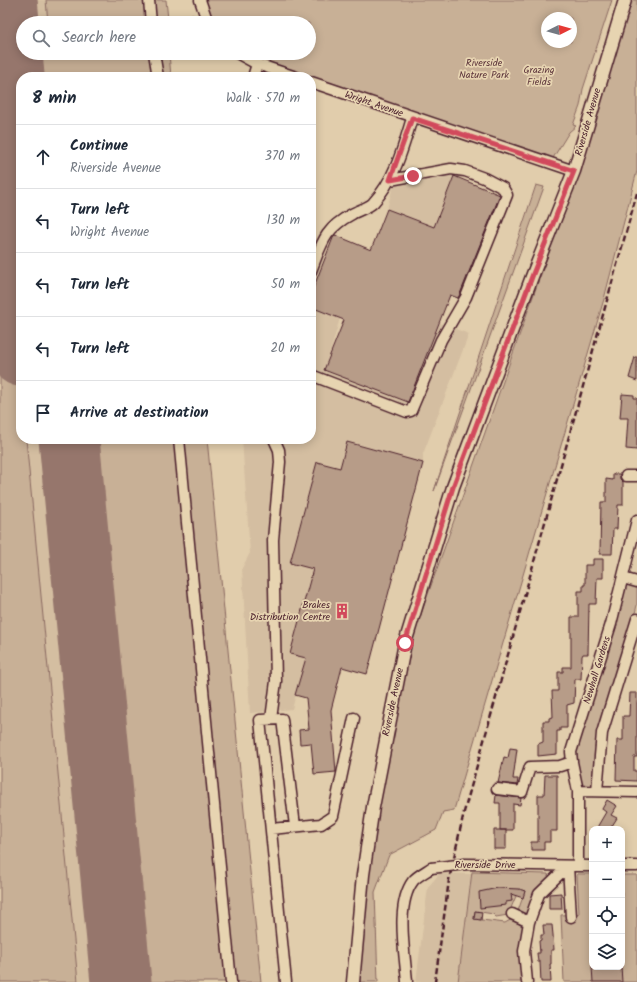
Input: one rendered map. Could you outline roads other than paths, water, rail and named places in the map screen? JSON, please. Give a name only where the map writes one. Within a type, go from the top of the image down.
[{"type":"main road","name":"Riverside Avenue","points":[[353,982],[363,875],[373,807],[405,643],[453,487],[533,274],[574,171],[625,0]]},
{"type":"street","points":[[149,0],[150,16]]},
{"type":"street","points":[[200,0],[206,16]]},
{"type":"street","points":[[155,60],[157,72]]},
{"type":"street","points":[[250,60],[281,72]]},
{"type":"street","points":[[255,72],[258,64]]},
{"type":"street","name":"Wright Avenue","points":[[316,84],[412,118],[574,171]]},
{"type":"street","points":[[316,252],[332,226],[354,212],[372,205],[390,180],[412,118]]},
{"type":"street","points":[[316,377],[407,412],[411,411],[441,340],[466,297],[507,195],[503,188],[484,178],[464,171],[451,170],[390,180]]},
{"type":"street","points":[[179,444],[231,982]]},
{"type":"street","points":[[271,719],[276,681],[273,540],[280,462],[279,450],[276,444]]},
{"type":"street","points":[[626,476],[637,476]]},
{"type":"street","name":"Newhall Gardens","points":[[571,917],[578,791],[571,752],[611,624],[637,520]]},
{"type":"street","points":[[623,578],[637,582]]},
{"type":"street","points":[[597,791],[602,733],[637,620]]},
{"type":"street","points":[[271,829],[321,824],[333,816],[354,718]]},
{"type":"street","points":[[286,982],[260,720],[282,719],[295,826]]},
{"type":"street","points":[[497,789],[522,792],[530,767],[560,766],[572,762]]},
{"type":"street","points":[[578,791],[637,792]]},
{"type":"street","name":"Riverside Drive","points":[[407,982],[403,915],[405,896],[414,880],[431,868],[466,864],[589,866]]},
{"type":"street","points":[[526,982],[524,951],[529,922],[539,894],[573,866]]},
{"type":"street","points":[[625,866],[637,866]]},
{"type":"street","points":[[512,914],[529,922]]},
{"type":"railway","points":[[435,982],[449,880],[464,812],[637,193]]},
{"type":"place","name":"Brakes Distribution Centre","points":[[342,611]]},
{"type":"park label","name":"Riverside Nature Park","points":[[484,68]]},
{"type":"park label","name":"Grazing Fields","points":[[539,76]]}]
